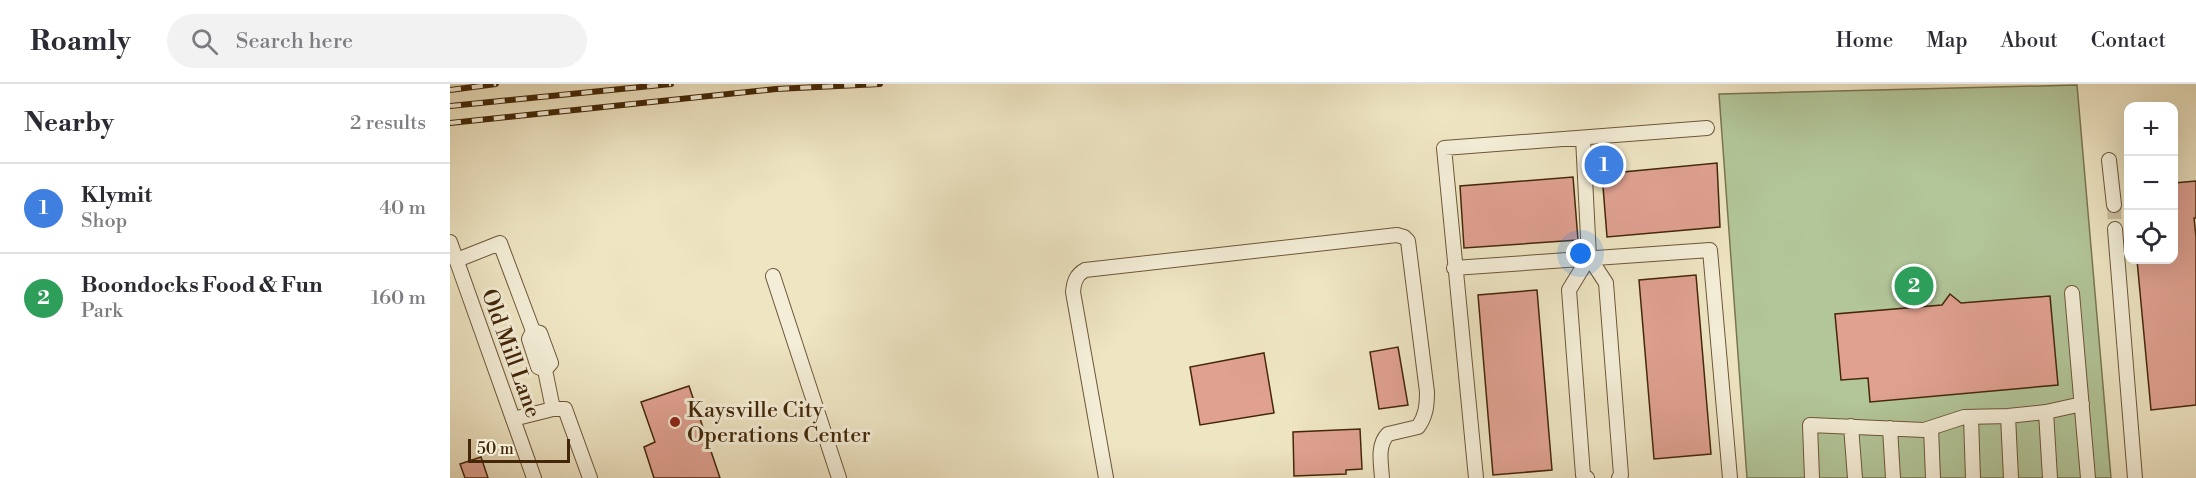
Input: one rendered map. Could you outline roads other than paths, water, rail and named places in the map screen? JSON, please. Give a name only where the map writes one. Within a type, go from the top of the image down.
[{"type":"street","points":[[1476,478],[1444,148],[1707,128]]},
{"type":"street","points":[[1583,138],[1589,257],[1606,283],[1622,475],[1620,478]]},
{"type":"street","points":[[2109,160],[2114,205]]},
{"type":"street","points":[[2115,229],[2135,478]]},
{"type":"street","points":[[1106,478],[1073,292],[1074,282],[1079,274],[1085,270],[1397,235],[1408,241],[1427,400],[1422,421],[1418,427],[1388,434],[1385,437],[1381,451],[1382,478]]},
{"type":"street","name":"Old Mill Lane","points":[[450,242],[534,478]]},
{"type":"street","points":[[457,260],[500,243],[533,331],[529,339],[538,367],[545,370],[553,409]]},
{"type":"street","points":[[1454,268],[1710,250],[1730,478]]},
{"type":"street","points":[[1587,478],[1583,475],[1569,290],[1589,257]]},
{"type":"street","points":[[773,276],[839,478]]},
{"type":"street","points":[[2072,293],[2088,478]]},
{"type":"street","points":[[1812,478],[1810,425],[1924,430],[1964,417],[2008,416],[2082,404]]},
{"type":"street","points":[[513,419],[553,409],[565,410],[590,478]]},
{"type":"street","points":[[2046,411],[2050,478]]},
{"type":"street","points":[[2008,416],[2011,478]]},
{"type":"street","points":[[1971,417],[1973,478]]},
{"type":"street","points":[[1851,426],[1855,478]]},
{"type":"street","points":[[1890,428],[1893,478]]},
{"type":"street","points":[[1931,428],[1934,478]]},
{"type":"tunnel","points":[[2114,205],[2115,229]]},
{"type":"railway","points":[[450,90],[496,84]]},
{"type":"railway","points":[[450,106],[671,84]]},
{"type":"railway","points":[[450,123],[776,89],[880,84]]},
{"type":"place","name":"Klymit","points":[[1604,165]]},
{"type":"place","name":"Boondocks Food & Fun","points":[[1914,286]]},
{"type":"place","name":"Kaysville City Operations Center","points":[[675,422]]}]
